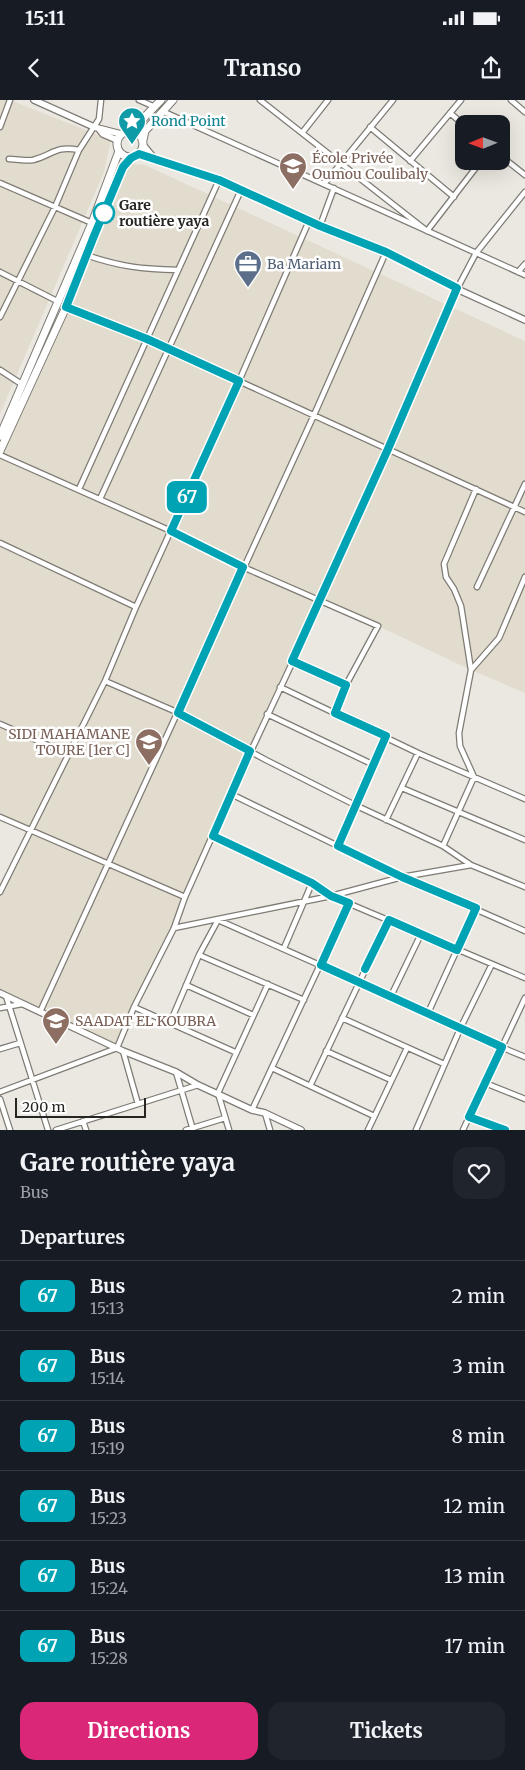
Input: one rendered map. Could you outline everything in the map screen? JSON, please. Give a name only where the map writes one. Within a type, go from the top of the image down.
[{"type":"highway","points":[[0,436],[92,223],[119,152],[119,137],[124,132],[132,130],[161,100]]},
{"type":"highway","points":[[0,451],[66,307],[123,167],[131,158],[139,154],[145,131],[172,100]]},
{"type":"highway","points":[[132,130],[140,135],[143,143]]},
{"type":"highway","points":[[119,152],[131,158]]},
{"type":"street","points":[[0,127],[10,100]]},
{"type":"street","points":[[34,100],[119,137]]},
{"type":"street","points":[[0,317],[55,207],[79,150],[97,128],[101,100]]},
{"type":"street","points":[[139,100],[155,107]]},
{"type":"street","points":[[260,100],[427,231]]},
{"type":"street","points":[[302,133],[328,100]]},
{"type":"street","points":[[324,184],[393,100]]},
{"type":"street","points":[[410,161],[461,100]]},
{"type":"street","points":[[510,100],[525,111]]},
{"type":"street","points":[[162,111],[525,275]]},
{"type":"street","points":[[450,113],[455,117]]},
{"type":"street","points":[[370,127],[454,197]]},
{"type":"street","points":[[143,143],[154,158]]},
{"type":"street","points":[[10,159],[36,159],[58,148],[79,150]]},
{"type":"street","points":[[139,154],[219,180],[320,226],[386,252],[525,320]]},
{"type":"street","points":[[510,163],[525,175]]},
{"type":"street","points":[[427,231],[474,170]]},
{"type":"street","points":[[78,489],[219,180]]},
{"type":"street","points":[[0,182],[92,223]]},
{"type":"street","points":[[320,226],[334,188]]},
{"type":"street","points":[[100,499],[241,190]]},
{"type":"street","points":[[138,1104],[120,1049],[134,1007],[174,928],[185,897],[250,751],[321,601],[334,567],[388,449],[457,288],[476,253],[525,192]]},
{"type":"street","points":[[0,892],[105,681],[136,607],[239,381],[309,221]]},
{"type":"street","points":[[40,1012],[314,415],[386,252]]},
{"type":"street","points":[[86,255],[138,269],[178,270]]},
{"type":"street","points":[[518,272],[525,264]]},
{"type":"street","points":[[0,272],[59,302]]},
{"type":"street","points":[[66,307],[147,339],[525,512]]},
{"type":"street","points":[[0,370],[23,385]]},
{"type":"street","points":[[0,455],[171,531],[243,567],[378,626],[346,685],[335,713]]},
{"type":"street","points":[[477,588],[525,484]]},
{"type":"street","points":[[443,846],[474,777],[460,746],[459,732],[471,670],[460,606],[454,589],[446,577],[444,564],[476,489]]},
{"type":"street","points":[[0,543],[136,607]]},
{"type":"street","points":[[471,670],[499,638],[525,577]]},
{"type":"street","points":[[292,661],[346,685]]},
{"type":"street","points":[[105,681],[178,713],[357,806],[443,846],[471,864],[525,887]]},
{"type":"street","points":[[280,687],[386,736],[418,753],[525,799]]},
{"type":"street","points":[[267,714],[374,765]]},
{"type":"street","points":[[0,724],[68,754]]},
{"type":"street","points":[[338,846],[386,736]]},
{"type":"street","points":[[386,820],[418,753]]},
{"type":"street","points":[[402,788],[525,840]]},
{"type":"street","points":[[231,794],[402,877],[525,931]]},
{"type":"street","points":[[0,817],[185,897]]},
{"type":"street","points":[[213,836],[312,883],[331,896],[525,978]]},
{"type":"street","points":[[174,928],[331,896],[402,877],[471,864]]},
{"type":"street","points":[[284,948],[306,901],[312,883]]},
{"type":"street","points":[[252,1110],[349,903]]},
{"type":"street","points":[[428,1013],[476,908]]},
{"type":"street","points":[[218,920],[525,1057]]},
{"type":"street","points":[[170,1023],[199,955],[218,920]]},
{"type":"street","points":[[310,1086],[389,920]]},
{"type":"street","points":[[391,996],[420,934]]},
{"type":"street","points":[[199,955],[304,1000]]},
{"type":"street","points":[[416,1130],[460,1029],[492,964]]},
{"type":"street","points":[[229,1130],[218,1093],[235,1052],[268,984]]},
{"type":"street","points":[[186,985],[253,1014]]},
{"type":"street","points":[[3,995],[120,1049],[176,1072],[198,1085],[252,1110],[265,1113],[300,1130]]},
{"type":"street","points":[[3,995],[9,1006],[48,1130]]},
{"type":"street","points":[[463,1130],[502,1047],[523,1008],[525,998]]},
{"type":"street","points":[[0,1008],[22,1004]]},
{"type":"street","points":[[134,1007],[235,1052]]},
{"type":"street","points":[[342,1018],[444,1064]]},
{"type":"street","points":[[0,1049],[20,1043]]},
{"type":"street","points":[[368,1130],[407,1048]]},
{"type":"street","points":[[0,1092],[120,1049]]},
{"type":"street","points":[[326,1051],[391,1080]]},
{"type":"street","points":[[272,1068],[374,1116]]},
{"type":"street","points":[[176,1072],[193,1129]]},
{"type":"street","points":[[485,1083],[525,1099]]},
{"type":"street","points":[[56,1130],[198,1085]]},
{"type":"street","points":[[0,1099],[10,1130]]},
{"type":"street","points":[[265,1113],[270,1130]]},
{"type":"street","points":[[469,1117],[505,1130]]},
{"type":"street","points":[[186,1130],[225,1118]]},
{"type":"street","points":[[83,1122],[86,1130]]},
{"type":"shaded area","points":[[0,100],[10,100],[111,140],[104,172],[0,414]]},
{"type":"shaded area","points":[[128,164],[145,165],[525,341],[525,693],[321,601],[116,1043],[0,993],[0,892],[31,831],[0,817],[0,448]]},
{"type":"bus line","name":"67","points":[[365,969],[389,920],[457,950],[476,908],[402,877],[338,846],[386,736],[335,713],[346,685],[292,661],[321,601],[334,567],[423,370],[457,288],[386,252],[320,226],[219,180],[139,154],[131,158],[123,167],[66,307],[147,339],[239,381],[171,531],[243,567],[178,713],[250,751],[213,836],[312,883],[331,896],[349,903],[321,965],[502,1047],[469,1117],[505,1130]]},
{"type":"place","name":"Rond Point","points":[[132,145]]},
{"type":"place","name":"École Privée Oumou Coulibaly","points":[[293,190]]},
{"type":"place","name":"Gare routière yaya","points":[[104,213]]},
{"type":"place","name":"Ba Mariam","points":[[248,288]]},
{"type":"place","name":"SIDI MAHAMANE TOURE [1er C]","points":[[149,766]]},
{"type":"place","name":"SAADAT EL KOUBRA","points":[[56,1045]]}]
